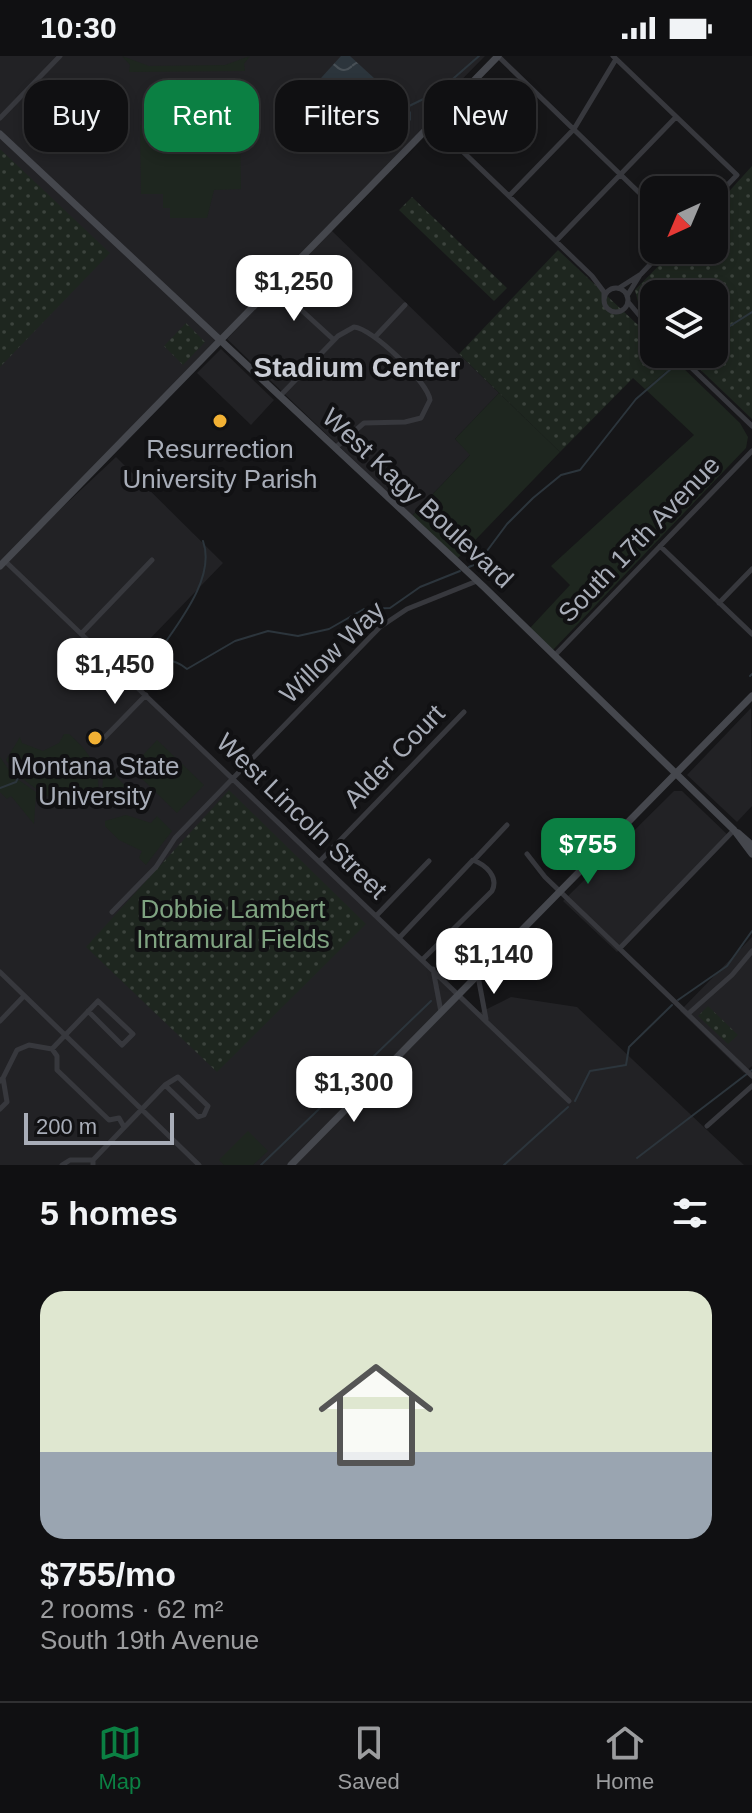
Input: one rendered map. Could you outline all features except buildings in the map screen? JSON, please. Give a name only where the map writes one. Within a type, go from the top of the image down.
[{"type":"main road","points":[[473,80],[498,56]]},
{"type":"main road","points":[[2,564],[424,128]]},
{"type":"main road","name":"West Kagy Boulevard","points":[[0,134],[555,655],[734,830],[752,854]]},
{"type":"main road","points":[[291,1165],[752,696]]},
{"type":"main road","name":"West Kagy Boulevard","points":[[734,830],[752,842]]},
{"type":"street","points":[[0,118],[60,56]]},
{"type":"street","points":[[498,56],[640,194]]},
{"type":"street","points":[[508,196],[574,129],[614,58],[737,175],[728,184]]},
{"type":"street","points":[[556,241],[676,117]]},
{"type":"street","points":[[463,152],[592,276],[604,292],[608,308],[640,321]]},
{"type":"street","points":[[620,311],[641,274],[651,264]]},
{"type":"street","points":[[604,300],[608,291],[641,274]]},
{"type":"street","points":[[592,276],[628,298],[632,311],[640,319]]},
{"type":"street","points":[[274,285],[334,340]]},
{"type":"street","points":[[375,337],[405,305]]},
{"type":"street","points":[[280,396],[334,340],[354,327],[366,329],[424,384],[429,394],[428,410],[411,421],[359,425],[335,448]]},
{"type":"street","points":[[692,368],[752,426]]},
{"type":"street","name":"South 17th Avenue","points":[[555,655],[752,451]]},
{"type":"street","points":[[660,546],[752,634]]},
{"type":"street","points":[[81,634],[152,560]]},
{"type":"street","name":"West Lincoln Street","points":[[2,564],[146,695],[569,1101]]},
{"type":"street","points":[[719,603],[752,569]]},
{"type":"street","name":"Willow Way","points":[[112,912],[156,867],[175,838],[389,620],[477,581]]},
{"type":"street","points":[[105,737],[146,695]]},
{"type":"street","name":"Alder Court","points":[[320,861],[464,712]]},
{"type":"street","points":[[400,937],[507,825]]},
{"type":"street","points":[[620,948],[734,830]]},
{"type":"street","points":[[527,854],[561,892],[752,1076]]},
{"type":"street","points":[[423,959],[494,887],[492,875],[473,860]]},
{"type":"street","points":[[377,915],[429,861]]},
{"type":"street","points":[[688,1014],[732,975],[752,951]]},
{"type":"street","points":[[432,968],[441,1012]]},
{"type":"street","points":[[0,972],[195,1164]]},
{"type":"street","points":[[478,976],[486,1020]]},
{"type":"street","points":[[0,1021],[24,996]]},
{"type":"street","points":[[52,1049],[88,1011],[98,1001],[133,1034],[122,1045],[88,1011]]},
{"type":"street","points":[[0,1109],[7,1102],[1,1079],[17,1050],[29,1045],[52,1049],[56,1055],[57,1070],[109,1120],[119,1118],[124,1127]]},
{"type":"street","points":[[62,1165],[70,1160],[93,1162],[165,1085],[178,1077],[209,1109],[198,1117],[165,1085]]},
{"type":"street","points":[[707,1126],[752,1086]]},
{"type":"shaded area","name":"Montana State University","points":[[0,56],[485,56],[461,80],[424,80],[424,128],[408,145],[408,80],[275,80],[275,152],[401,152],[22,545],[116,457],[223,563],[120,670],[479,1013],[511,997],[577,1007],[744,1165],[0,1165]]},
{"type":"shaded area","name":"Stadium Center","points":[[331,230],[499,393],[455,439],[471,454],[412,516],[227,339]]},
{"type":"shaded area","points":[[221,349],[274,400],[251,425],[197,373]]},
{"type":"shaded area","points":[[751,708],[752,806],[737,822],[687,775]]},
{"type":"shaded area","points":[[674,791],[682,791],[730,837],[617,952],[563,901]]},
{"type":"shaded area","points":[[752,937],[752,1066],[744,1073],[680,1011]]},
{"type":"green space","points":[[122,56],[149,66],[225,65],[250,56],[244,64],[245,71],[129,72],[130,65]]},
{"type":"green space","points":[[140,125],[144,125],[144,152],[240,152],[241,189],[214,190],[207,218],[170,218],[170,208],[163,208],[163,194],[141,194]]},
{"type":"green space","points":[[0,149],[110,253],[0,367]]},
{"type":"green space","points":[[752,166],[752,419],[699,368],[728,368],[728,280],[645,280],[660,264],[728,264],[728,193]]},
{"type":"green space","points":[[412,197],[507,288],[494,301],[399,210]]},
{"type":"green space","points":[[558,250],[640,327],[640,368],[670,368],[645,389],[633,378],[560,452],[459,354]]},
{"type":"green space","points":[[640,285],[640,310],[635,290]]},
{"type":"green space","points":[[186,323],[205,342],[183,365],[164,346]]},
{"type":"green space","points":[[670,368],[683,368],[740,423],[748,437],[746,448],[553,650],[530,628],[570,585],[551,566],[694,435],[645,389]]},
{"type":"green space","points":[[499,393],[560,452],[457,559],[412,516],[470,455],[455,439]]},
{"type":"green space","points":[[64,734],[69,734],[77,742],[94,765],[98,784],[96,805],[59,801],[49,796],[29,784],[6,760],[20,737],[22,743],[43,751],[59,743]]},
{"type":"green space","points":[[157,740],[204,785],[177,813],[131,768]]},
{"type":"green space","points":[[0,757],[13,776],[36,792],[34,824],[11,796],[7,799],[0,792]]},
{"type":"green space","points":[[113,774],[148,808],[127,800],[101,806],[103,779]]},
{"type":"green space","name":"Dobbie Lambert Intramural Fields","points":[[229,790],[366,924],[217,1072],[86,947]]},
{"type":"green space","points":[[126,815],[151,823],[157,816],[172,831],[146,865],[139,858],[142,851],[119,840],[105,826],[105,821]]},
{"type":"green space","points":[[708,1006],[738,1035],[728,1044],[698,1016]]},
{"type":"green space","points":[[248,1131],[268,1151],[253,1165],[224,1165],[219,1160]]},
{"type":"water","points":[[341,56],[350,56],[376,80],[321,80]]},
{"type":"waterway","points":[[408,107],[438,92],[479,56]]},
{"type":"waterway","points":[[728,327],[752,312]]},
{"type":"waterway","points":[[469,567],[478,563],[507,524],[533,498],[561,475],[580,470],[636,399],[672,368]]},
{"type":"waterway","points":[[154,659],[199,588],[206,556],[203,541]]},
{"type":"waterway","points":[[134,671],[167,660],[187,669],[235,641],[268,631],[298,636],[329,629],[364,609],[390,608],[420,587],[460,571]]},
{"type":"waterway","points":[[0,788],[16,782],[28,758],[69,765],[77,759]]},
{"type":"waterway","points":[[678,1000],[727,966],[752,931]]},
{"type":"waterway","points":[[261,1165],[431,1001]]},
{"type":"waterway","points":[[575,1101],[590,1071],[626,1065],[629,1047],[672,1005]]},
{"type":"waterway","points":[[637,1158],[752,1070]]},
{"type":"waterway","points":[[504,1165],[568,1107]]},
{"type":"place","name":"Resurrection University Parish","points":[[220,421]]},
{"type":"place","name":"Montana State University","points":[[95,738]]},
{"type":"district","name":"Stadium Center","points":[[357,367]]}]
